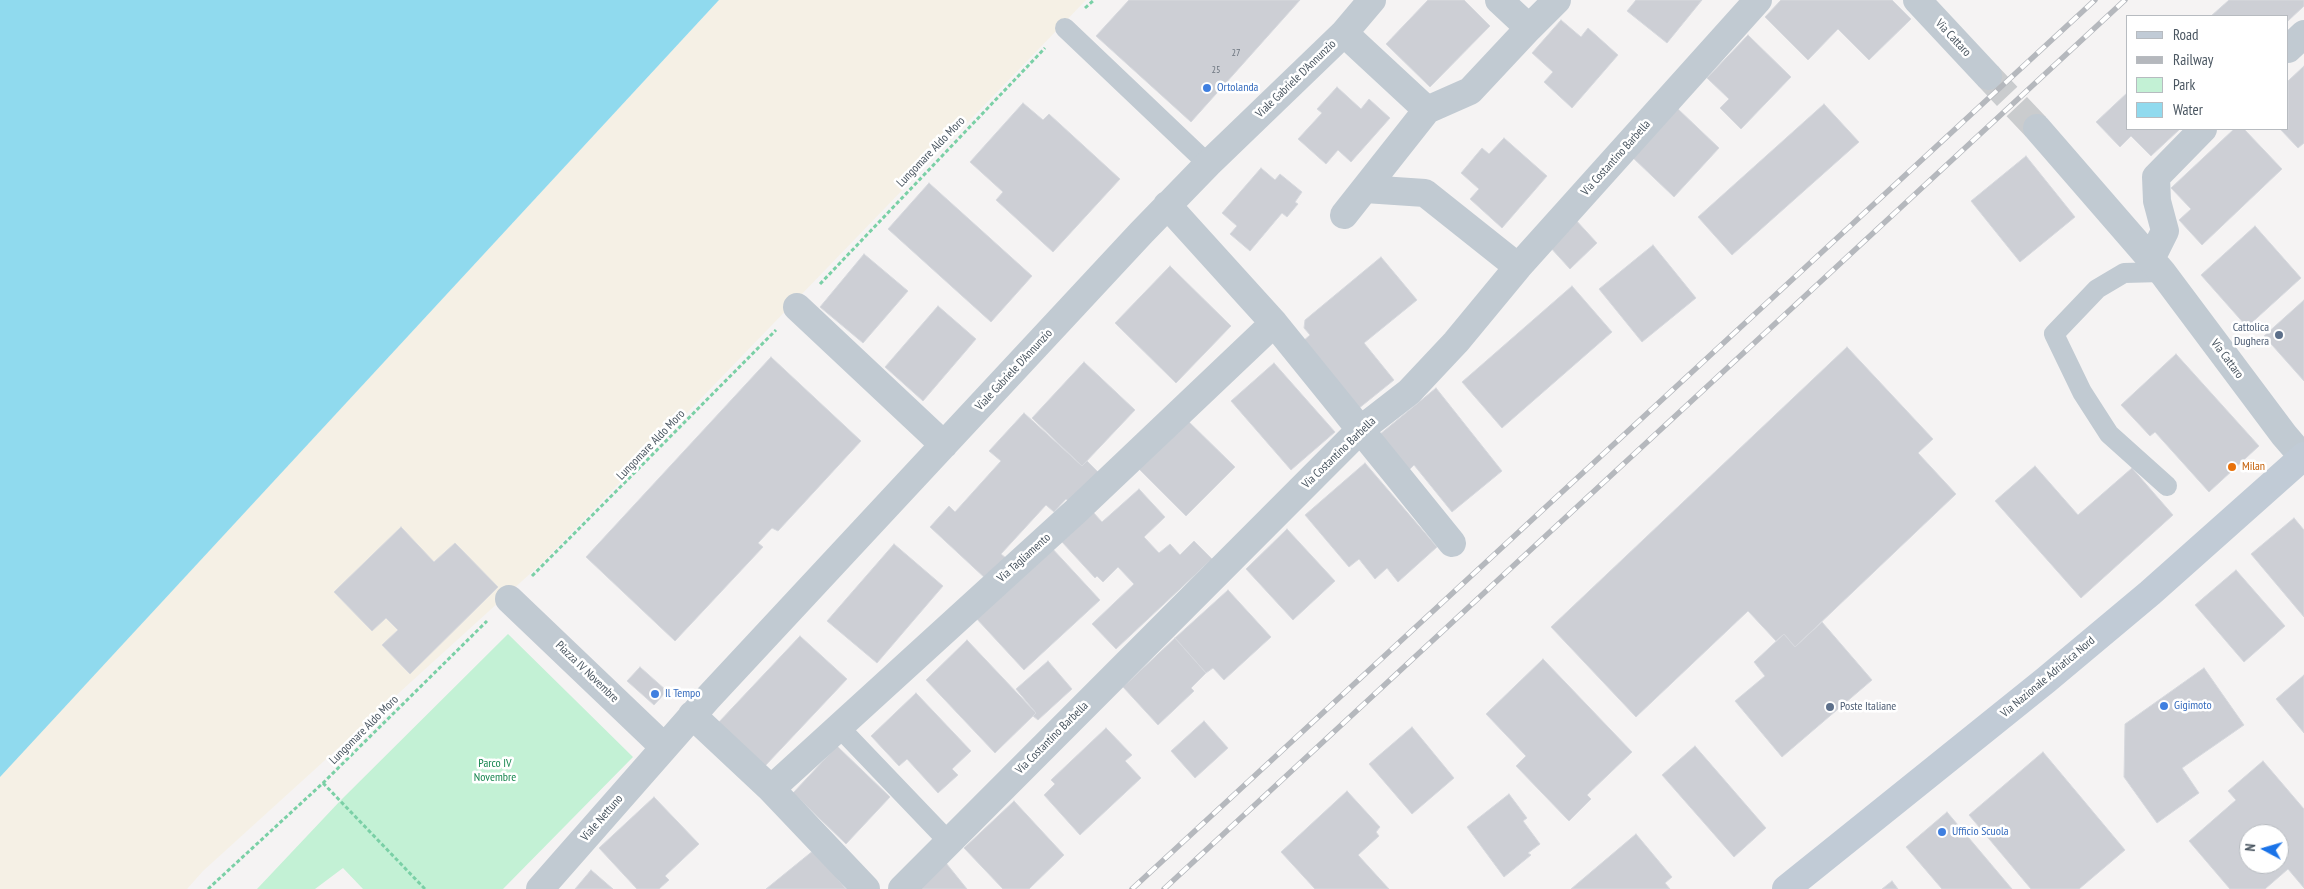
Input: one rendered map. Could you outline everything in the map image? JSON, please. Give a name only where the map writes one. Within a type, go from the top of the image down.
[{"type":"main road","name":"Via Nazionale Adriatica Nord","points":[[1786,889],[2046,680],[2150,593],[2304,457]]},
{"type":"street","name":"Viale Gabriele D'Annunzio","points":[[664,747],[1167,205],[1344,33],[1372,0]]},
{"type":"street","points":[[1499,0],[1529,28]]},
{"type":"street","points":[[1344,216],[1427,110],[1470,90],[1557,0]]},
{"type":"street","name":"Via Costantino Barbella","points":[[902,889],[1360,430],[1409,392],[1456,342],[1518,267],[1758,0]]},
{"type":"street","name":"Via Cattaro","points":[[1917,0],[1988,76]]},
{"type":"street","points":[[1344,33],[1427,110]]},
{"type":"street","points":[[2289,48],[2304,34]]},
{"type":"street","name":"Via Cattaro","points":[[2037,128],[2157,266],[2284,435],[2304,457]]},
{"type":"street","points":[[2157,266],[2165,231],[2157,201],[2156,177],[2202,130]]},
{"type":"street","points":[[1364,189],[1425,193],[1518,267]]},
{"type":"street","points":[[1167,205],[1274,323],[1452,543]]},
{"type":"street","points":[[798,307],[944,445]]},
{"type":"street","name":"Via Tagliamento","points":[[771,789],[1069,517],[1274,323]]},
{"type":"street","name":"Piazza IV Novembre","points":[[509,599],[664,747]]},
{"type":"street","points":[[692,715],[771,789],[866,889]]},
{"type":"street","name":"Viale Nettuno","points":[[540,889],[664,747]]},
{"type":"lane","points":[[1065,28],[1208,164]]},
{"type":"lane","points":[[2157,266],[2124,273],[2097,289],[2054,334],[2082,392],[2109,434],[2168,486]]},
{"type":"lane","points":[[839,727],[949,842]]},
{"type":"path","name":"Lungomare Aldo Moro","points":[[208,889],[323,783],[595,515],[798,307],[902,195],[1094,0]]},
{"type":"path","points":[[323,783],[425,889]]},
{"type":"green space","name":"Parco IV Novembre","points":[[508,634],[633,757],[503,889],[363,889],[343,868],[315,889],[257,889],[340,801]]},
{"type":"sand","points":[[719,0],[1086,0],[543,562],[203,871],[187,889],[0,889],[0,776]]},
{"type":"water","points":[[0,0],[719,0],[0,777]]},
{"type":"building","points":[[1129,0],[1300,0],[1191,122],[1096,36]]},
{"type":"building","points":[[1428,0],[1464,0],[1490,26],[1430,87],[1386,44]]},
{"type":"building","points":[[1636,0],[1702,0],[1667,43],[1627,11]]},
{"type":"building","points":[[1781,0],[1892,0],[1911,19],[1869,60],[1838,29],[1808,60],[1765,17]]},
{"type":"building","points":[[2229,0],[2304,0],[2304,6],[2289,20],[2289,15],[2212,15]]},
{"type":"building","points":[[1561,20],[1581,37],[1588,28],[1618,55],[1572,108],[1544,82],[1553,72],[1532,53]]},
{"type":"building","points":[[1748,35],[1791,77],[1741,129],[1720,108],[1729,99],[1707,78]]},
{"type":"building","points":[[2304,66],[2304,143],[2298,148],[2281,130],[2289,130],[2289,80]]},
{"type":"building","points":[[1337,87],[1361,109],[1369,99],[1390,118],[1351,162],[1338,150],[1326,164],[1298,139],[1322,113],[1317,109]]},
{"type":"building","points":[[2126,94],[2126,130],[2179,130],[2151,156],[2131,136],[2120,147],[2096,122]]},
{"type":"building","points":[[1023,103],[1043,120],[1049,114],[1120,179],[1053,252],[996,200],[1003,192],[970,162]]},
{"type":"building","points":[[1824,104],[1859,142],[1732,255],[1698,217]]},
{"type":"building","points":[[1677,108],[1719,148],[1674,197],[1631,156]]},
{"type":"building","points":[[2233,130],[2245,130],[2282,169],[2202,245],[2179,220],[2191,209],[2171,188]]},
{"type":"building","points":[[1504,138],[1547,176],[1502,228],[1470,199],[1479,189],[1461,173],[1482,148],[1489,154]]},
{"type":"building","points":[[2026,156],[2075,217],[2020,262],[1971,201]]},
{"type":"building","points":[[1261,168],[1275,180],[1280,174],[1302,192],[1295,202],[1298,204],[1287,217],[1282,213],[1250,251],[1230,234],[1237,226],[1222,213]]},
{"type":"building","points":[[929,183],[1032,276],[991,322],[888,229]]},
{"type":"building","points":[[1574,218],[1597,243],[1570,269],[1549,246]]},
{"type":"building","points":[[2255,226],[2301,278],[2247,327],[2201,275]]},
{"type":"building","points":[[1653,245],[1696,298],[1642,342],[1599,289]]},
{"type":"building","points":[[864,254],[908,291],[863,343],[820,307]]},
{"type":"building","points":[[1381,257],[1417,300],[1364,343],[1394,380],[1358,409],[1302,342],[1310,335],[1304,328],[1305,320]]},
{"type":"building","points":[[1170,266],[1231,326],[1176,383],[1115,323]]},
{"type":"building","points":[[1572,286],[1612,332],[1502,428],[1462,382]]},
{"type":"building","points":[[2304,300],[2304,381],[2264,336]]},
{"type":"building","points":[[938,306],[976,339],[923,401],[885,367]]},
{"type":"building","points":[[1847,347],[1933,439],[1918,453],[1956,494],[1795,647],[1784,634],[1776,641],[1748,611],[1636,717],[1551,627]]},
{"type":"building","points":[[2176,354],[2259,446],[2209,492],[2155,432],[2150,436],[2121,405]]},
{"type":"building","points":[[771,357],[861,441],[778,531],[772,528],[758,543],[763,547],[675,641],[586,557]]},
{"type":"building","points":[[1084,362],[1135,410],[1082,466],[1032,418]]},
{"type":"building","points":[[1274,363],[1335,432],[1291,470],[1231,401]]},
{"type":"building","points":[[1436,388],[1502,471],[1452,512],[1414,465],[1408,471],[1379,435]]},
{"type":"building","points":[[1024,413],[1082,466],[1087,461],[1099,473],[1071,503],[1066,499],[1054,512],[1046,505],[1001,554],[1006,558],[986,579],[930,527],[949,506],[955,512],[1001,461],[989,451]]},
{"type":"building","points":[[1184,417],[1235,467],[1186,516],[1136,466]]},
{"type":"building","points":[[1365,463],[1437,547],[1398,582],[1387,568],[1375,579],[1359,559],[1349,567],[1305,515]]},
{"type":"building","points":[[2035,466],[2078,515],[2132,468],[2173,515],[2081,598],[1995,501]]},
{"type":"building","points":[[1139,489],[1165,517],[1144,537],[1159,553],[1170,544],[1180,555],[1194,541],[1212,559],[1116,649],[1092,624],[1134,584],[1118,567],[1103,582],[1097,576],[1095,578],[1062,542],[1093,512],[1102,522]]},
{"type":"building","points":[[2294,518],[2304,530],[2304,617],[2251,554]]},
{"type":"building","points":[[401,527],[434,562],[455,543],[498,587],[410,674],[382,645],[398,630],[386,618],[372,631],[334,592]]},
{"type":"building","points":[[1287,529],[1335,581],[1293,620],[1246,569]]},
{"type":"building","points":[[894,544],[943,586],[877,663],[827,621]]},
{"type":"building","points":[[1050,546],[1100,600],[1024,670],[975,617]]},
{"type":"building","points":[[2236,570],[2285,626],[2244,662],[2195,605]]},
{"type":"building","points":[[1228,590],[1271,637],[1224,680],[1213,668],[1206,673],[1175,638]]},
{"type":"building","points":[[1822,622],[1872,680],[1782,757],[1735,701],[1765,676],[1754,662],[1784,634],[1795,647]]},
{"type":"building","points":[[800,636],[847,679],[765,766],[718,723]]},
{"type":"building","points":[[1175,638],[1206,673],[1191,688],[1194,691],[1158,725],[1123,687]]},
{"type":"building","points":[[967,640],[1036,713],[995,753],[926,680]]},
{"type":"building","points":[[1543,659],[1632,752],[1587,795],[1591,799],[1569,821],[1516,766],[1526,756],[1486,714]]},
{"type":"building","points":[[1048,661],[1072,689],[1038,720],[1033,716],[1036,713],[1016,689]]},
{"type":"building","points":[[640,667],[667,691],[654,705],[627,681]]},
{"type":"building","points":[[2204,668],[2244,725],[2182,768],[2199,793],[2157,823],[2124,777],[2125,724]]},
{"type":"building","points":[[2304,675],[2304,733],[2276,699]]},
{"type":"building","points":[[916,693],[971,751],[952,769],[958,775],[938,793],[907,759],[899,766],[871,736]]},
{"type":"building","points":[[1204,721],[1228,748],[1195,778],[1171,751]]},
{"type":"building","points":[[1412,727],[1454,778],[1412,814],[1369,764]]},
{"type":"building","points":[[1106,728],[1132,755],[1125,761],[1141,778],[1080,835],[1044,795],[1055,784],[1051,780]]},
{"type":"building","points":[[837,746],[890,797],[846,844],[793,793]]},
{"type":"building","points":[[1695,746],[1766,828],[1734,857],[1662,775]]},
{"type":"building","points":[[2043,752],[2125,850],[2079,889],[2031,889],[1969,815]]},
{"type":"building","points":[[2263,761],[2304,809],[2304,888],[2289,870],[2289,824],[2239,824],[2239,874],[2282,874],[2265,889],[2230,889],[2189,841],[2236,800],[2228,791]]},
{"type":"building","points":[[1347,791],[1380,827],[1376,832],[1379,836],[1358,855],[1389,889],[1315,889],[1281,852]]},
{"type":"building","points":[[1509,794],[1527,818],[1523,821],[1540,844],[1528,853],[1531,855],[1504,877],[1467,827]]},
{"type":"building","points":[[654,797],[699,844],[665,876],[669,880],[659,889],[637,889],[599,848]]},
{"type":"building","points":[[1014,801],[1064,855],[1029,889],[1003,889],[964,848]]},
{"type":"building","points":[[1947,812],[2012,889],[1942,889],[1906,847]]},
{"type":"building","points":[[1636,834],[1672,877],[1665,883],[1670,889],[1571,889]]},
{"type":"building","points":[[814,850],[846,889],[766,889]]},
{"type":"building","points":[[946,863],[967,889],[914,889]]},
{"type":"building","points":[[591,870],[613,889],[575,889]]},
{"type":"building","points":[[1892,881],[1898,889],[1882,889]]},
{"type":"tunnel","points":[[1988,76],[2037,128]]},
{"type":"railway","points":[[1132,889],[2095,0]]},
{"type":"railway","points":[[1164,889],[2125,0]]},
{"type":"place","name":"Ortolanda","points":[[1207,88]]},
{"type":"place","name":"Cattolica Dughera","points":[[2279,335]]},
{"type":"place","name":"Milan","points":[[2232,467]]},
{"type":"place","name":"Il Tempo","points":[[655,694]]},
{"type":"place","name":"Gigimoto","points":[[2164,706]]},
{"type":"place","name":"Poste Italiane","points":[[1830,707]]},
{"type":"place","name":"Ufficio Scuola","points":[[1942,832]]}]
